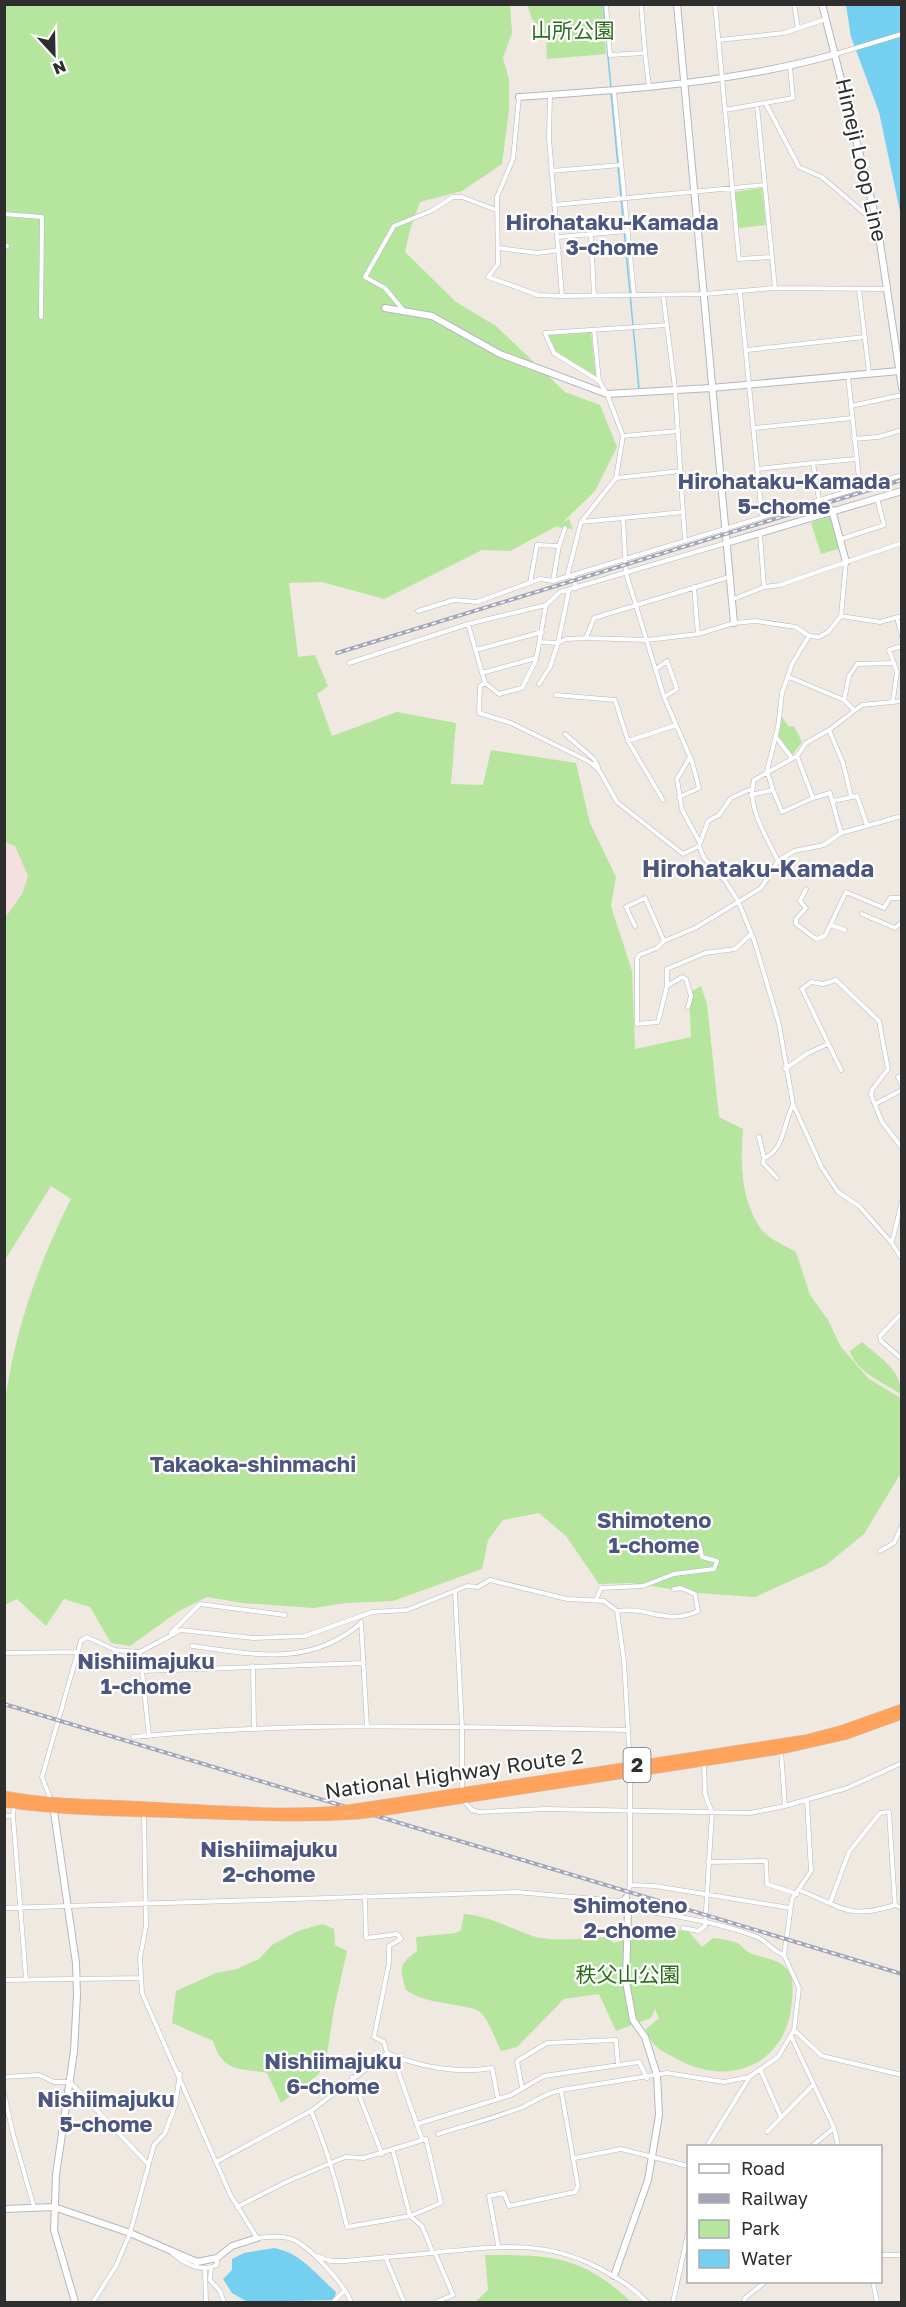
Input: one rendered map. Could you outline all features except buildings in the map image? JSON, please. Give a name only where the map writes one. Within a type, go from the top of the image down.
[{"type":"highway","name":"National Highway Route 2","points":[[4,1795],[53,1805],[144,1813],[313,1818],[359,1815],[805,1739],[843,1729],[902,1708]]},
{"type":"highway","name":"National Highway Route 2","points":[[630,1770],[704,1762],[780,1750],[847,1735],[902,1716]]},
{"type":"highway","name":"National Highway Route 2","points":[[4,1803],[289,1811],[340,1810],[462,1796]]},
{"type":"street","points":[[606,4],[610,55],[645,53]]},
{"type":"street","points":[[641,4],[649,87]]},
{"type":"street","points":[[677,4],[734,623]]},
{"type":"street","points":[[716,4],[739,259],[772,256]]},
{"type":"street","points":[[794,4],[798,28]]},
{"type":"street","name":"Himeji Loop Line","points":[[822,4],[839,53],[876,223],[902,388]]},
{"type":"street","points":[[719,40],[784,33],[826,19]]},
{"type":"street","points":[[887,289],[775,288],[705,294],[562,296],[538,295],[488,277],[498,264],[497,196],[513,159],[519,98],[649,87],[790,67],[902,34]]},
{"type":"street","points":[[725,110],[793,98],[790,67]]},
{"type":"street","points":[[614,91],[634,296]]},
{"type":"street","points":[[550,95],[549,138],[562,296]]},
{"type":"street","points":[[766,104],[799,167],[822,177],[876,223]]},
{"type":"street","points":[[757,105],[775,288]]},
{"type":"street","points":[[552,171],[621,165]]},
{"type":"street","points":[[554,205],[765,185]]},
{"type":"street","points":[[405,312],[385,288],[364,277],[394,226],[431,211],[453,197],[462,197],[496,210]]},
{"type":"street","points":[[4,214],[42,217],[41,317]]},
{"type":"street","points":[[558,237],[627,231]]},
{"type":"street","points":[[591,235],[594,296]]},
{"type":"street","points":[[499,248],[538,253],[559,250]]},
{"type":"street","points":[[859,289],[869,374]]},
{"type":"street","points":[[740,292],[762,517]]},
{"type":"street","points":[[663,295],[675,388],[685,540]]},
{"type":"street","points":[[385,308],[432,316],[500,354],[607,394],[675,388],[711,388],[899,371]]},
{"type":"street","points":[[599,381],[554,353],[544,333],[667,325]]},
{"type":"street","points":[[576,588],[570,576],[581,522],[616,478],[623,436],[607,394],[599,381],[594,330]]},
{"type":"street","points":[[747,350],[866,337]]},
{"type":"street","points":[[848,376],[860,488]]},
{"type":"street","points":[[851,405],[902,395]]},
{"type":"street","points":[[754,428],[852,418]]},
{"type":"street","points":[[854,439],[878,437],[902,430]]},
{"type":"street","points":[[623,436],[678,431]]},
{"type":"street","points":[[757,469],[856,459]]},
{"type":"street","points":[[813,463],[819,500]]},
{"type":"street","points":[[616,478],[681,471]]},
{"type":"street","points":[[418,611],[454,600],[477,602],[540,579],[553,581],[724,527],[902,475]]},
{"type":"street","points":[[349,663],[468,624],[546,605],[560,592],[902,490]]},
{"type":"street","points":[[841,539],[884,525],[877,497]]},
{"type":"street","points":[[540,642],[558,643],[566,639],[586,638],[647,640],[698,634],[734,623],[756,621],[796,627],[809,636],[819,637],[828,632],[841,616],[846,562],[832,510]]},
{"type":"street","points":[[581,522],[683,512]]},
{"type":"street","points":[[623,518],[626,573],[664,697],[690,757],[699,788],[679,797]]},
{"type":"street","points":[[553,581],[564,528]]},
{"type":"street","points":[[760,534],[764,587]]},
{"type":"street","points":[[731,600],[764,587],[780,585],[902,543]]},
{"type":"street","points":[[530,583],[537,545],[559,546]]},
{"type":"street","points":[[586,638],[594,618],[729,577]]},
{"type":"street","points":[[693,587],[698,634]]},
{"type":"street","points":[[539,684],[550,668],[558,643],[569,590]]},
{"type":"street","points":[[468,624],[485,683],[499,694],[522,688],[536,657],[546,605]]},
{"type":"street","points":[[841,616],[880,622],[899,617],[902,636]]},
{"type":"street","points":[[476,651],[542,632]]},
{"type":"street","points":[[809,636],[792,664],[782,693],[767,771],[782,812],[830,793],[841,833]]},
{"type":"street","points":[[893,700],[897,672],[889,650],[902,646]]},
{"type":"street","points":[[482,673],[536,657]]},
{"type":"street","points":[[656,669],[667,660],[677,689],[664,697]]},
{"type":"street","points":[[844,700],[849,676],[857,664],[894,663]]},
{"type":"street","points":[[789,677],[844,700],[854,710]]},
{"type":"street","points":[[485,683],[480,686],[479,713],[510,723],[588,761],[599,770]]},
{"type":"street","points":[[556,695],[615,700],[628,741],[663,800]]},
{"type":"street","points":[[778,861],[752,795],[754,780],[794,757],[806,743],[830,730],[854,710],[872,702],[902,701]]},
{"type":"street","points":[[628,741],[676,725]]},
{"type":"street","points":[[830,730],[843,763],[851,796]]},
{"type":"street","points":[[565,734],[594,759],[617,802],[682,854],[699,844],[708,821],[719,815],[731,798],[751,789]]},
{"type":"street","points":[[775,737],[794,757],[813,798]]},
{"type":"street","points":[[690,757],[677,779],[682,810],[704,858],[726,882],[752,934],[779,1024],[785,1069],[793,1104],[822,1168],[838,1192],[859,1206],[891,1242],[902,1259]]},
{"type":"street","points":[[752,795],[773,790]]},
{"type":"street","points":[[833,801],[857,796],[867,825]]},
{"type":"street","points":[[752,934],[744,937],[735,949],[705,953],[667,969],[667,986],[658,1022],[637,1024],[637,959],[639,955],[695,928],[762,888],[778,861],[800,849],[833,841],[841,833],[902,816]]},
{"type":"street","points":[[806,889],[800,901],[806,908],[796,919],[796,924],[816,939],[825,936],[846,892],[884,908],[890,898],[902,898]]},
{"type":"street","points":[[635,926],[626,907],[645,898],[664,941]]},
{"type":"street","points":[[862,914],[895,928],[902,922]]},
{"type":"street","points":[[831,925],[845,930]]},
{"type":"street","points":[[667,986],[686,978],[691,996],[688,1007]]},
{"type":"street","points":[[841,1070],[802,989],[811,982],[823,984],[834,979],[862,1003],[880,1024],[888,1069],[872,1090],[882,1122],[902,1148]]},
{"type":"street","points":[[785,1069],[808,1053],[828,1044]]},
{"type":"street","points":[[875,1104],[902,1088],[898,1077],[902,1075]]},
{"type":"street","points":[[764,1158],[776,1151],[783,1136],[785,1120],[793,1104]]},
{"type":"street","points":[[759,1137],[763,1163],[777,1178]]},
{"type":"street","points":[[891,1242],[902,1201]]},
{"type":"street","points":[[902,1313],[880,1336],[881,1341],[902,1359]]},
{"type":"street","points":[[880,1551],[894,1543],[902,1525]]},
{"type":"street","points":[[596,1600],[601,1588],[643,1586],[674,1574],[714,1569],[717,1561],[702,1557],[699,1543]]},
{"type":"street","points":[[75,2302],[60,2257],[54,2230],[54,2207],[56,2175],[77,2020],[76,1979],[53,1805],[42,1777],[81,1641],[87,1637],[115,1650],[140,1652],[181,1630],[253,1638],[305,1636],[372,1612],[407,1610],[467,1586],[478,1587],[490,1580],[567,1599],[604,1601],[617,1611],[629,1610],[669,1618],[686,1616],[698,1611],[695,1594],[681,1588],[674,1588]]},
{"type":"street","points":[[455,1592],[462,1727],[462,1796],[472,1810],[479,1812],[545,1809],[750,1813],[785,1806],[847,1788],[902,1763]]},
{"type":"street","points":[[168,1636],[200,1604],[285,1616]]},
{"type":"street","points":[[614,2276],[648,2180],[659,2115],[657,2075],[645,2037],[633,2020],[626,1982],[628,1908],[626,1898],[630,1885],[630,1770],[624,1661],[617,1611]]},
{"type":"street","points":[[361,1616],[367,1726]]},
{"type":"street","points":[[192,1646],[262,1655],[298,1655],[325,1646],[361,1623]]},
{"type":"street","points":[[4,1653],[78,1652]]},
{"type":"street","points":[[140,1652],[149,1736]]},
{"type":"street","points":[[142,1671],[364,1663]]},
{"type":"street","points":[[254,1666],[254,1727]]},
{"type":"street","points":[[133,1737],[254,1727],[367,1726],[627,1730]]},
{"type":"street","points":[[780,1750],[785,1806]]},
{"type":"street","points":[[683,1928],[698,1931],[705,1926],[705,1896],[712,1813],[705,1794],[704,1762]]},
{"type":"street","points":[[708,2145],[749,2077],[778,2057],[794,2030],[799,1988],[784,1955],[792,1899],[811,1871],[807,1800]]},
{"type":"street","points":[[14,1804],[13,1816],[26,1979]]},
{"type":"street","points":[[830,1903],[849,1852],[880,1813],[889,1812],[896,1905]]},
{"type":"street","points":[[144,1813],[146,1926],[140,1958],[141,1978],[148,2009],[180,2074],[237,2206],[256,2238]]},
{"type":"street","points":[[4,1816],[13,1816]]},
{"type":"street","points":[[708,1863],[766,1861],[767,1884],[798,1892],[844,1910],[864,1913],[896,1905],[902,1908]]},
{"type":"street","points":[[630,1885],[655,1886],[705,1896],[790,1908]]},
{"type":"street","points":[[4,1908],[516,1892],[618,1901],[626,1898]]},
{"type":"street","points":[[365,1896],[366,1938],[397,1934],[401,1939],[388,1946],[389,1963],[374,2037],[384,2042],[387,2053]]},
{"type":"street","points":[[628,1908],[705,1922],[761,1938],[768,1947],[784,1955]]},
{"type":"street","points":[[4,1980],[141,1978]]},
{"type":"street","points":[[794,2030],[822,2056],[902,2075]]},
{"type":"street","points":[[791,2036],[834,2128],[838,2145]]},
{"type":"street","points":[[523,2089],[517,2061],[547,2043],[616,2040],[618,2065]]},
{"type":"street","points":[[387,2053],[402,2059],[468,2072],[492,2068],[498,2099]]},
{"type":"street","points":[[218,2161],[312,2111],[352,2077],[387,2053]]},
{"type":"street","points":[[312,2111],[331,2164],[347,2227],[411,2216],[441,2203],[428,2142],[422,2139],[397,2068],[402,2059]]},
{"type":"street","points":[[417,2124],[498,2099],[523,2089],[544,2076],[639,2062],[647,2078]]},
{"type":"street","points":[[760,2069],[781,2117]]},
{"type":"street","points":[[438,2134],[515,2109],[546,2093],[561,2090],[668,2073],[713,2082],[749,2077]]},
{"type":"street","points":[[93,2302],[116,2266],[130,2233],[154,2145],[165,2133],[172,2115],[180,2074]]},
{"type":"street","points":[[4,2077],[39,2075],[54,2082],[70,2082],[148,2163]]},
{"type":"street","points":[[352,2077],[382,2154]]},
{"type":"street","points":[[767,2132],[813,2085]]},
{"type":"street","points":[[498,2245],[489,2196],[504,2193],[509,2206],[575,2192],[578,2186],[573,2166],[575,2158],[561,2090]]},
{"type":"street","points":[[4,2093],[13,2134],[34,2206]]},
{"type":"street","points":[[813,2145],[834,2128]]},
{"type":"street","points":[[237,2206],[345,2157],[364,2158],[382,2154],[422,2139]]},
{"type":"street","points":[[575,2158],[621,2149],[687,2166]]},
{"type":"street","points":[[393,2151],[411,2216],[422,2226],[453,2295],[436,2302]]},
{"type":"street","points":[[4,2209],[54,2207],[130,2233],[197,2262],[217,2258],[232,2246],[256,2238],[271,2236],[293,2240],[312,2254],[345,2290],[351,2302]]},
{"type":"street","points":[[673,2302],[687,2238]]},
{"type":"street","points":[[312,2254],[331,2261],[434,2253],[498,2245],[542,2247],[562,2252],[614,2276],[628,2284],[647,2302]]},
{"type":"street","points":[[169,2249],[188,2264],[205,2269],[217,2265],[217,2258]]},
{"type":"street","points":[[882,2255],[902,2255]]},
{"type":"street","points":[[385,2256],[404,2302]]},
{"type":"street","points":[[211,2268],[210,2280],[220,2291],[224,2302]]},
{"type":"street","points":[[205,2269],[206,2302]]},
{"type":"street","points":[[744,2302],[745,2298],[764,2283]]},
{"type":"street","points":[[873,2283],[877,2302]]},
{"type":"street","points":[[333,2302],[345,2290]]},
{"type":"shaded area","points":[[5,843],[12,846],[24,859],[28,876],[13,910],[5,918]]},
{"type":"green space","points":[[5,5],[510,5],[512,33],[503,58],[509,80],[509,110],[502,164],[462,191],[420,202],[405,252],[456,302],[496,326],[565,392],[600,405],[617,447],[595,491],[562,523],[569,519],[573,529],[556,527],[559,525],[510,551],[482,550],[384,599],[322,582],[289,583],[298,657],[315,655],[328,686],[317,694],[332,736],[397,712],[456,723],[451,784],[483,785],[491,750],[576,763],[590,823],[616,877],[611,906],[632,971],[635,1049],[691,1037],[689,993],[701,986],[707,1004],[719,1117],[743,1129],[743,1181],[754,1218],[768,1236],[796,1252],[810,1295],[828,1320],[841,1347],[869,1379],[899,1397],[901,1402],[901,1473],[864,1534],[826,1565],[755,1597],[698,1593],[631,1583],[599,1584],[566,1536],[539,1513],[503,1520],[488,1540],[482,1569],[393,1601],[346,1603],[314,1608],[242,1603],[207,1597],[179,1611],[130,1646],[111,1643],[90,1607],[64,1599],[46,1626],[17,1599],[5,1605],[4,1510],[7,1507],[4,1503],[3,1428],[9,1376],[29,1298],[48,1247],[71,1199],[51,1186],[5,1260],[5,918],[22,894],[28,876],[15,846],[4,842]]},
{"type":"green space","name":"山所公園","points":[[527,5],[602,5],[606,54],[547,59],[546,38],[532,19]]},
{"type":"green space","points":[[762,188],[766,225],[739,228],[735,192]]},
{"type":"green space","points":[[591,332],[596,376],[555,351],[548,335]]},
{"type":"green space","points":[[830,516],[841,548],[821,554],[811,523]]},
{"type":"green space","points":[[782,717],[789,727],[794,726],[802,742],[792,755],[778,736]]},
{"type":"green space","points":[[862,1342],[888,1364],[898,1378],[901,1394],[871,1376],[858,1365],[850,1351]]},
{"type":"green space","name":"秩父山公園","points":[[464,1914],[482,1917],[530,1935],[548,1939],[610,1937],[613,1943],[634,1937],[634,1932],[653,1926],[689,1932],[702,1947],[713,1938],[733,1942],[750,1953],[774,1960],[787,1969],[793,1987],[788,2021],[780,2040],[769,2054],[754,2064],[736,2070],[717,2071],[697,2068],[662,2051],[654,2044],[646,2029],[659,2018],[655,2009],[651,2018],[616,2031],[599,1994],[564,1999],[517,2047],[501,2051],[490,2026],[481,2013],[468,2007],[425,1999],[406,1990],[404,1983],[402,1968],[406,1960],[417,1951],[416,1937],[456,1933],[461,1930]]},
{"type":"green space","points":[[322,1924],[334,1929],[335,1945],[347,1951],[334,2009],[326,2061],[318,2075],[281,2103],[267,2073],[233,2067],[222,2058],[213,2041],[172,2023],[176,1991],[216,1973],[237,1969],[259,1959],[272,1945],[298,1931]]},
{"type":"green space","points":[[485,2255],[547,2257],[580,2266],[613,2286],[631,2302],[475,2302],[488,2290]]},
{"type":"water","points":[[846,5],[901,5],[901,216],[879,112],[851,37]]},
{"type":"water","points":[[274,2248],[300,2259],[336,2292],[334,2300],[248,2302],[232,2293],[223,2279],[232,2270],[232,2259],[244,2253]]},
{"type":"waterway","points":[[603,4],[611,88]]},
{"type":"waterway","points":[[611,92],[639,389]]},
{"type":"railway","points":[[337,653],[902,480]]},
{"type":"railway","points":[[4,1704],[902,1974]]},
{"type":"district","name":"Hirohataku-Kamada 3-chome","points":[[612,234]]},
{"type":"district","name":"Hirohataku-Kamada 5-chome","points":[[784,494]]},
{"type":"district","name":"Hirohataku-Kamada","points":[[758,869]]},
{"type":"district","name":"Takaoka-shinmachi","points":[[253,1464]]},
{"type":"district","name":"Shimoteno 1-chome","points":[[654,1532]]},
{"type":"district","name":"Nishiimajuku 1-chome","points":[[146,1674]]},
{"type":"district","name":"Nishiimajuku 2-chome","points":[[269,1862]]},
{"type":"district","name":"Shimoteno 2-chome","points":[[630,1918]]},
{"type":"district","name":"Nishiimajuku 6-chome","points":[[333,2074]]},
{"type":"district","name":"Nishiimajuku 5-chome","points":[[106,2112]]}]
